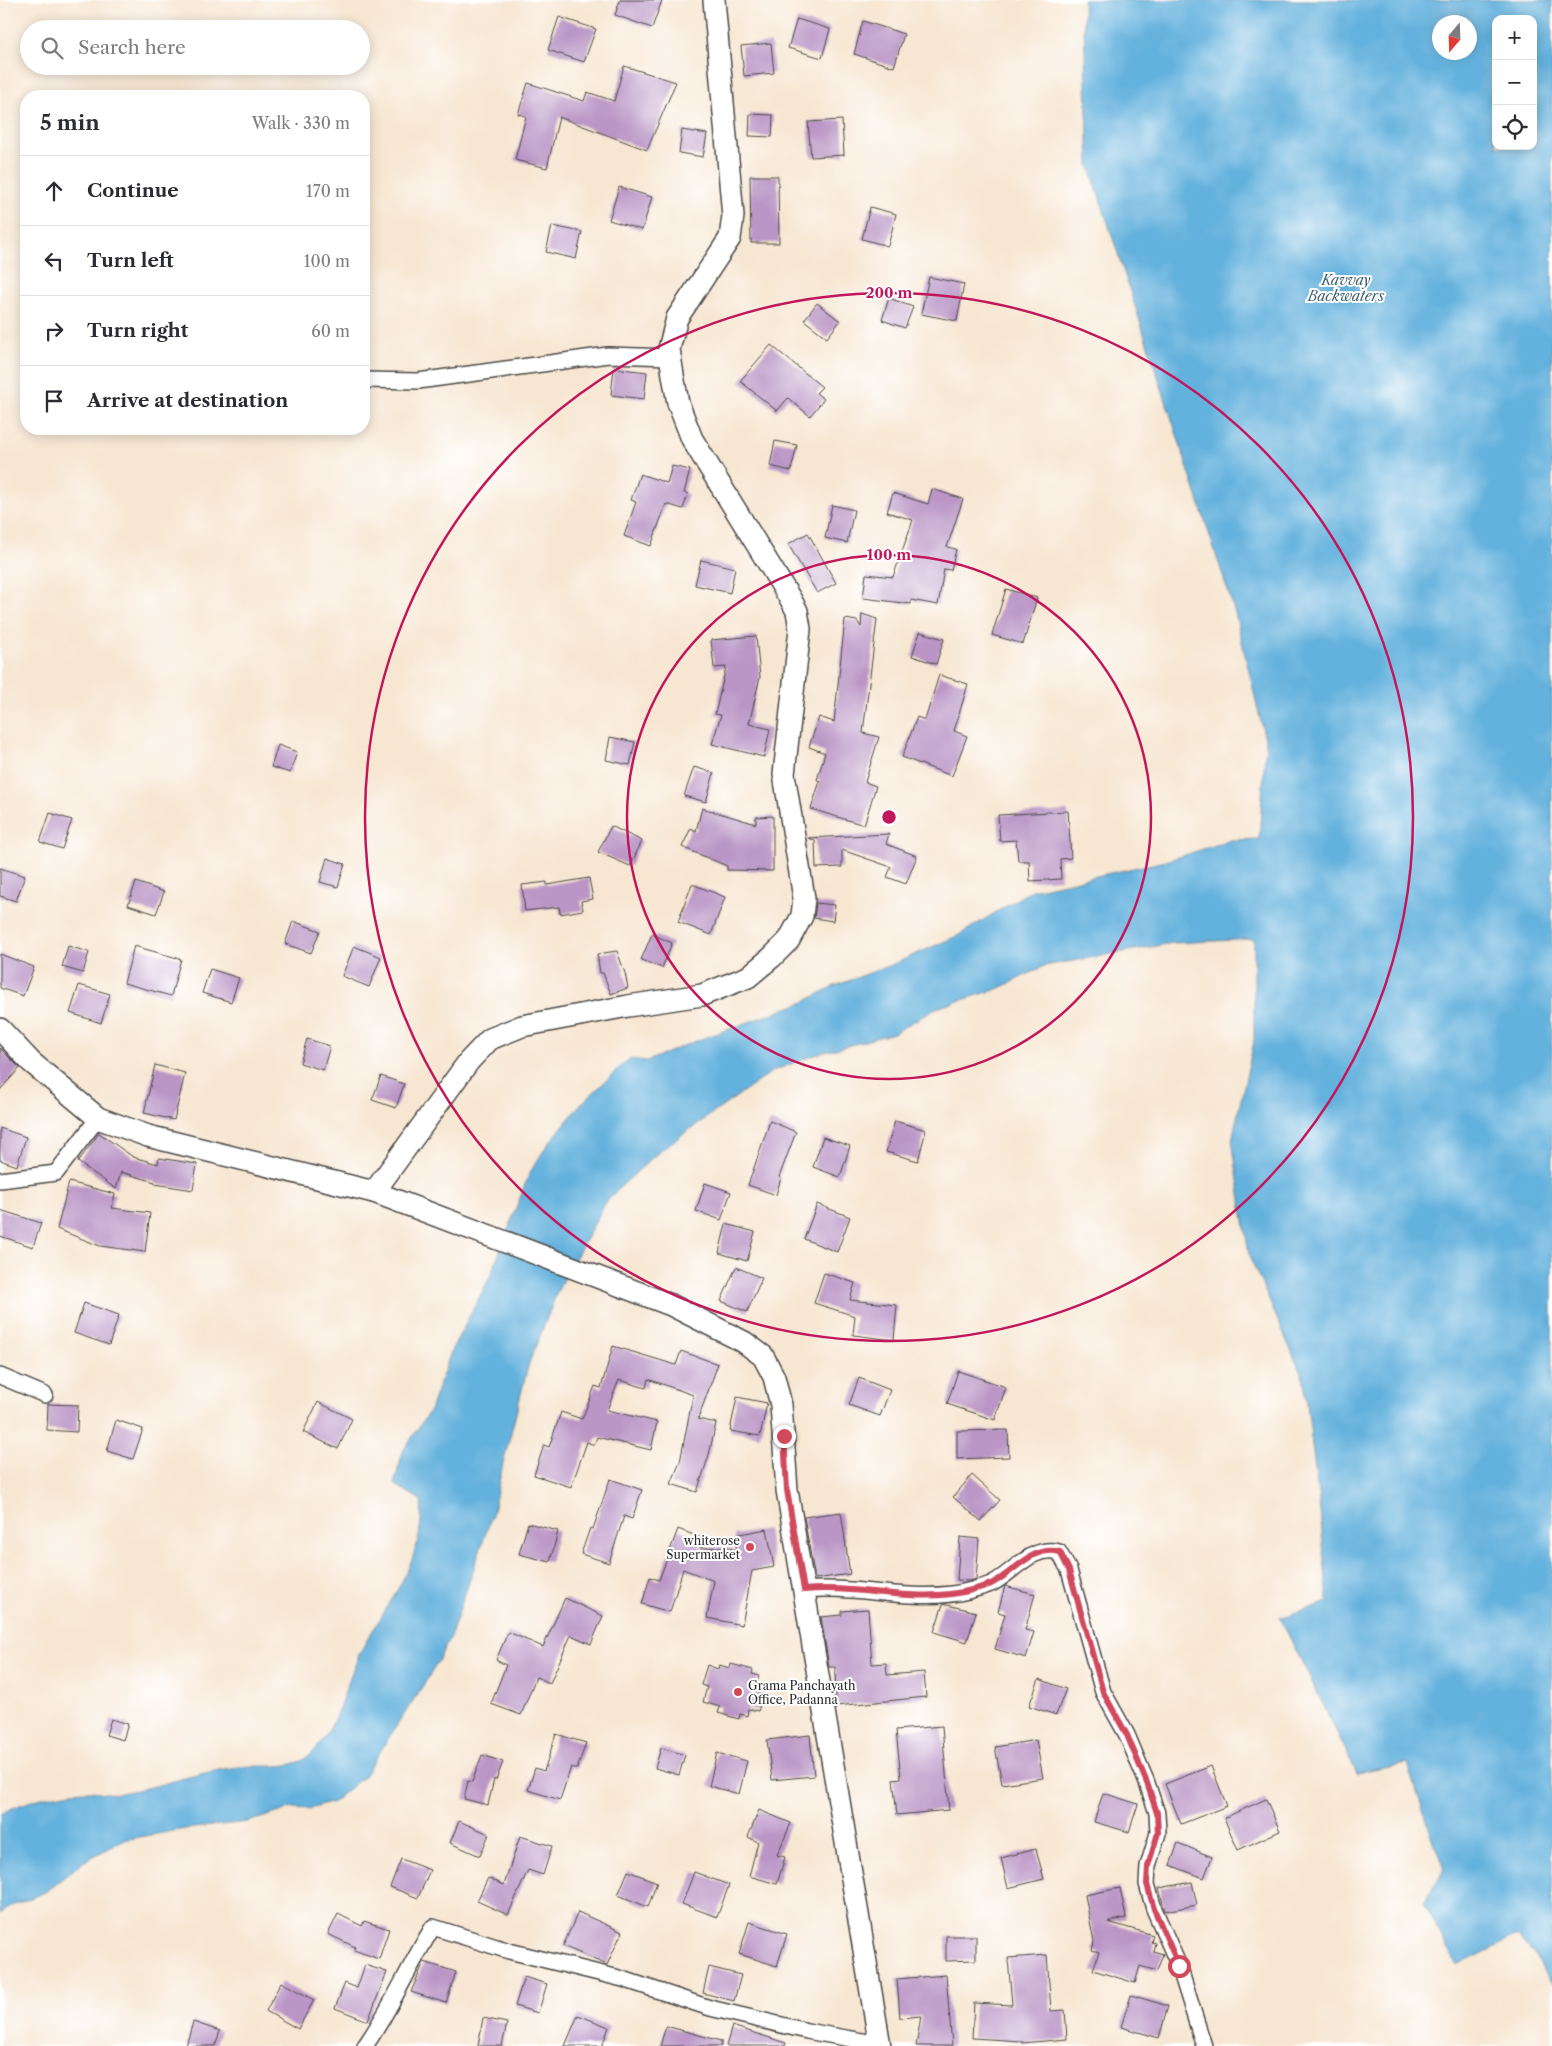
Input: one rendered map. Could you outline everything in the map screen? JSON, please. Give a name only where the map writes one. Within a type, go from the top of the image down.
[{"type":"main road","points":[[374,1192],[458,1076],[490,1039],[522,1026],[628,1006],[702,995],[748,977],[789,940],[802,916],[804,898],[784,774],[800,629],[797,611],[751,532],[692,439],[678,403],[669,349],[677,318],[730,238],[734,216],[714,0]]},
{"type":"main road","points":[[0,1029],[30,1062],[98,1118],[148,1136],[374,1192],[671,1305],[744,1342],[763,1356],[774,1377],[782,1412],[787,1490],[880,2045]]},
{"type":"street","points":[[370,380],[418,381],[608,355],[670,357]]},
{"type":"street","points":[[0,1180],[56,1173],[98,1118]]},
{"type":"street","points":[[0,1376],[45,1395]]},
{"type":"street","points":[[804,1590],[844,1588],[886,1595],[942,1594],[970,1591],[993,1583],[1032,1554],[1050,1549],[1060,1552],[1069,1570],[1103,1692],[1127,1735],[1157,1813],[1158,1833],[1148,1866],[1147,1884],[1154,1909],[1179,1966],[1204,2046]]},
{"type":"street","points":[[365,2046],[382,2022],[412,1962],[433,1927],[509,1951],[623,1979],[710,2008],[807,2031],[880,2045]]},
{"type":"water","name":"Kavvay Backwaters","points":[[1083,0],[1552,0],[1552,1984],[1533,1953],[1517,1936],[1457,1966],[1423,1903],[1444,1870],[1407,1764],[1357,1773],[1280,1618],[1328,1602],[1320,1510],[1304,1380],[1249,1255],[1232,1140],[1254,1041],[1254,939],[1173,943],[1044,966],[998,989],[936,1008],[894,1033],[817,1054],[773,1071],[662,1149],[616,1191],[605,1204],[558,1290],[529,1363],[492,1515],[450,1638],[435,1667],[364,1776],[333,1802],[310,1809],[293,1808],[248,1822],[185,1829],[123,1840],[83,1862],[45,1892],[14,1905],[0,1914],[0,1814],[40,1798],[72,1792],[121,1793],[224,1769],[293,1764],[309,1756],[319,1745],[335,1718],[357,1658],[395,1594],[412,1558],[418,1540],[421,1500],[394,1484],[403,1451],[430,1410],[452,1349],[490,1277],[529,1174],[546,1147],[579,1106],[629,1059],[647,1061],[804,1002],[832,987],[896,963],[959,935],[1032,890],[1166,861],[1231,840],[1259,839],[1266,743],[1235,613],[1089,165]]},
{"type":"building","points":[[620,0],[662,0],[652,28],[615,15]]},
{"type":"building","points":[[559,17],[596,29],[584,62],[548,50]]},
{"type":"building","points":[[797,19],[830,29],[822,58],[788,48]]},
{"type":"building","points":[[863,21],[904,34],[894,67],[854,54]]},
{"type":"building","points":[[771,43],[774,73],[744,76],[741,46]]},
{"type":"building","points":[[624,66],[676,82],[647,150],[559,117],[547,168],[515,160],[526,116],[518,114],[528,83],[584,101],[587,92],[614,101]]},
{"type":"building","points":[[750,114],[773,115],[772,137],[749,136]]},
{"type":"building","points":[[842,120],[844,155],[811,157],[808,122]]},
{"type":"building","points":[[682,130],[707,134],[703,157],[679,153]]},
{"type":"building","points":[[750,176],[778,176],[779,243],[751,243]]},
{"type":"building","points":[[619,187],[652,197],[642,230],[609,220]]},
{"type":"building","points":[[870,207],[896,214],[888,246],[862,239]]},
{"type":"building","points":[[552,226],[582,232],[576,259],[546,252]]},
{"type":"building","points":[[929,277],[964,284],[957,321],[921,314]]},
{"type":"building","points":[[889,298],[913,307],[905,328],[882,320]]},
{"type":"building","points":[[817,303],[840,321],[827,338],[804,320]]},
{"type":"building","points":[[771,345],[822,387],[816,393],[824,399],[810,416],[788,398],[777,411],[740,381]]},
{"type":"building","points":[[614,368],[647,372],[644,399],[611,395]]},
{"type":"building","points":[[775,441],[797,445],[791,471],[770,466]]},
{"type":"building","points":[[672,466],[690,470],[684,493],[688,494],[683,509],[666,504],[651,546],[624,536],[636,502],[631,500],[640,474],[667,483]]},
{"type":"building","points":[[932,489],[963,499],[947,547],[956,549],[951,570],[944,569],[938,605],[911,600],[911,604],[863,598],[866,574],[893,577],[913,520],[887,512],[893,493],[928,504]]},
{"type":"building","points":[[832,505],[854,510],[847,543],[825,538]]},
{"type":"building","points":[[808,533],[836,583],[817,593],[788,544]]},
{"type":"building","points":[[701,560],[735,568],[730,593],[695,585]]},
{"type":"building","points":[[1006,589],[1037,598],[1023,644],[992,635]]},
{"type":"building","points":[[862,614],[877,619],[863,733],[879,737],[865,782],[876,786],[864,825],[811,809],[820,781],[817,780],[825,753],[809,747],[819,717],[834,722],[845,619],[857,621],[861,627]]},
{"type":"building","points":[[920,632],[944,639],[936,664],[912,656]]},
{"type":"building","points":[[756,636],[760,677],[749,724],[770,729],[764,757],[712,744],[721,715],[715,714],[726,667],[714,668],[711,640]]},
{"type":"building","points":[[939,675],[968,684],[954,731],[967,736],[952,776],[902,757],[917,717],[925,720]]},
{"type":"building","points":[[610,737],[635,742],[630,765],[606,760]]},
{"type":"building","points":[[278,745],[297,752],[290,773],[271,767]]},
{"type":"building","points":[[694,767],[714,773],[706,802],[684,796]]},
{"type":"building","points":[[702,808],[756,824],[756,817],[773,816],[773,871],[727,870],[727,866],[682,847],[691,828],[696,831]]},
{"type":"building","points":[[1068,811],[1071,858],[1060,859],[1061,879],[1030,881],[1029,861],[1018,861],[1016,840],[1000,841],[998,815]]},
{"type":"building","points":[[50,813],[72,820],[62,849],[40,842]]},
{"type":"building","points":[[611,826],[642,841],[630,866],[598,852]]},
{"type":"building","points":[[889,834],[886,844],[917,856],[906,884],[887,877],[891,867],[842,850],[842,867],[816,868],[815,840],[808,838]]},
{"type":"building","points":[[327,858],[345,864],[338,887],[320,882]]},
{"type":"building","points":[[0,868],[25,876],[16,901],[0,896]]},
{"type":"building","points":[[589,878],[593,899],[581,901],[583,910],[560,914],[559,907],[525,911],[522,885],[547,882],[547,885]]},
{"type":"building","points":[[136,882],[164,892],[156,914],[128,905]]},
{"type":"building","points":[[692,884],[725,897],[711,935],[678,922]]},
{"type":"building","points":[[816,903],[835,905],[833,921],[814,918]]},
{"type":"building","points":[[293,921],[320,931],[311,953],[285,944]]},
{"type":"building","points":[[652,934],[672,943],[662,968],[641,960]]},
{"type":"building","points":[[68,946],[89,952],[83,973],[62,967]]},
{"type":"building","points":[[134,946],[181,959],[171,996],[124,983]]},
{"type":"building","points":[[354,946],[381,957],[369,987],[342,976]]},
{"type":"building","points":[[617,951],[628,988],[611,994],[603,973],[600,973],[597,954]]},
{"type":"building","points":[[0,954],[34,967],[23,996],[0,988]]},
{"type":"building","points":[[210,969],[239,978],[231,1002],[202,993]]},
{"type":"building","points":[[79,985],[110,994],[101,1023],[70,1013]]},
{"type":"building","points":[[307,1039],[330,1046],[323,1070],[300,1063]]},
{"type":"building","points":[[0,1048],[20,1068],[0,1090]]},
{"type":"building","points":[[155,1065],[185,1073],[174,1120],[144,1113]]},
{"type":"building","points":[[381,1076],[404,1084],[396,1108],[372,1100]]},
{"type":"building","points":[[770,1121],[796,1132],[779,1177],[781,1178],[776,1195],[748,1185]]},
{"type":"building","points":[[895,1121],[926,1130],[918,1161],[886,1152]]},
{"type":"building","points":[[0,1128],[26,1137],[17,1166],[0,1160]]},
{"type":"building","points":[[99,1133],[133,1157],[158,1164],[159,1158],[197,1164],[193,1190],[155,1184],[155,1182],[121,1172],[116,1189],[78,1162]]},
{"type":"building","points":[[823,1137],[850,1146],[840,1177],[813,1167]]},
{"type":"building","points":[[69,1182],[115,1194],[112,1208],[150,1213],[145,1252],[100,1246],[57,1229]]},
{"type":"building","points":[[705,1183],[731,1192],[721,1220],[696,1211]]},
{"type":"building","points":[[817,1204],[850,1217],[837,1252],[804,1239]]},
{"type":"building","points":[[0,1210],[41,1223],[33,1247],[0,1236]]},
{"type":"building","points":[[726,1224],[755,1232],[747,1261],[719,1253]]},
{"type":"building","points":[[736,1267],[762,1278],[747,1312],[721,1301]]},
{"type":"building","points":[[824,1273],[855,1283],[850,1300],[897,1305],[894,1340],[853,1335],[855,1316],[814,1303]]},
{"type":"building","points":[[84,1303],[119,1315],[109,1345],[74,1333]]},
{"type":"building","points":[[613,1346],[676,1365],[681,1351],[718,1364],[698,1419],[716,1423],[709,1455],[697,1492],[671,1484],[680,1462],[693,1395],[648,1379],[646,1388],[619,1380],[607,1410],[657,1422],[651,1450],[597,1437],[594,1445],[587,1442],[571,1487],[534,1475],[544,1445],[549,1447],[561,1412],[582,1419],[595,1386],[601,1388]]},
{"type":"building","points":[[958,1371],[1006,1387],[995,1420],[947,1404]]},
{"type":"building","points":[[859,1378],[890,1390],[880,1416],[849,1405]]},
{"type":"building","points":[[737,1397],[767,1403],[760,1436],[730,1431]]},
{"type":"building","points":[[318,1402],[352,1419],[338,1449],[303,1432]]},
{"type":"building","points":[[48,1404],[78,1405],[77,1432],[47,1430]]},
{"type":"building","points":[[116,1420],[143,1429],[133,1459],[107,1451]]},
{"type":"building","points":[[1008,1430],[1009,1457],[957,1459],[957,1431]]},
{"type":"building","points":[[972,1475],[1000,1500],[981,1521],[953,1497]]},
{"type":"building","points":[[610,1479],[642,1490],[632,1519],[624,1516],[609,1563],[581,1554],[590,1528],[593,1529]]},
{"type":"building","points":[[841,1512],[850,1574],[815,1579],[804,1517]]},
{"type":"building","points":[[528,1523],[558,1531],[550,1562],[519,1554]]},
{"type":"building","points":[[678,1529],[704,1539],[700,1548],[726,1547],[737,1551],[734,1535],[767,1529],[774,1567],[752,1571],[742,1625],[707,1618],[714,1581],[683,1569],[670,1612],[642,1604],[650,1577],[659,1580]]},
{"type":"building","points":[[960,1537],[979,1539],[976,1579],[970,1581],[957,1580]]},
{"type":"building","points":[[1005,1586],[1035,1594],[1025,1630],[1034,1632],[1026,1658],[995,1649],[1005,1614],[998,1612]]},
{"type":"building","points":[[565,1598],[603,1616],[591,1644],[571,1635],[550,1683],[536,1677],[521,1715],[491,1704],[506,1665],[496,1660],[508,1632],[543,1647]]},
{"type":"building","points":[[943,1604],[976,1612],[967,1642],[934,1632]]},
{"type":"building","points":[[868,1609],[872,1664],[886,1663],[887,1675],[924,1672],[926,1697],[836,1706],[835,1667],[829,1667],[821,1617],[842,1615],[842,1611]]},
{"type":"building","name":"Grama Panchayath Office, Padanna","points":[[731,1664],[753,1670],[752,1674],[759,1676],[756,1684],[766,1687],[758,1711],[748,1709],[747,1716],[740,1714],[739,1719],[718,1713],[720,1707],[703,1702],[707,1687],[701,1685],[707,1665],[718,1669],[719,1665],[730,1668]]},
{"type":"building","points":[[1039,1679],[1066,1689],[1056,1715],[1029,1706]]},
{"type":"building","points":[[111,1719],[128,1724],[123,1740],[106,1735]]},
{"type":"building","points":[[942,1726],[949,1810],[897,1815],[893,1779],[901,1778],[896,1730]]},
{"type":"building","points":[[556,1734],[586,1743],[577,1769],[571,1767],[560,1800],[528,1790],[535,1768],[544,1771]]},
{"type":"building","points":[[810,1735],[814,1776],[772,1780],[767,1740]]},
{"type":"building","points":[[1036,1740],[1043,1778],[1002,1784],[995,1747]]},
{"type":"building","points":[[661,1748],[685,1755],[679,1775],[655,1768]]},
{"type":"building","points":[[717,1753],[747,1761],[739,1794],[709,1786]]},
{"type":"building","points":[[482,1755],[503,1762],[496,1780],[494,1779],[488,1805],[464,1799],[468,1781],[472,1782]]},
{"type":"building","points":[[1211,1766],[1227,1806],[1181,1824],[1165,1784]]},
{"type":"building","points":[[1103,1793],[1138,1804],[1129,1832],[1094,1822]]},
{"type":"building","points":[[1266,1799],[1280,1831],[1238,1850],[1224,1818]]},
{"type":"building","points":[[759,1810],[791,1823],[777,1855],[785,1857],[777,1884],[749,1876],[758,1842],[748,1837]]},
{"type":"building","points":[[459,1821],[489,1834],[480,1856],[450,1843]]},
{"type":"building","points":[[520,1836],[552,1846],[543,1875],[528,1870],[508,1915],[477,1901],[488,1878],[504,1885]]},
{"type":"building","points":[[1178,1843],[1212,1857],[1204,1878],[1170,1865]]},
{"type":"building","points":[[1036,1849],[1044,1879],[1008,1888],[1001,1858]]},
{"type":"building","points":[[401,1859],[430,1870],[418,1898],[390,1887]]},
{"type":"building","points":[[628,1871],[657,1882],[648,1907],[618,1895]]},
{"type":"building","points":[[694,1872],[729,1885],[717,1917],[682,1904]]},
{"type":"building","points":[[1192,1882],[1197,1905],[1165,1911],[1159,1888]]},
{"type":"building","points":[[1120,1888],[1126,1918],[1108,1922],[1153,1935],[1151,1942],[1155,1943],[1153,1951],[1163,1954],[1157,1971],[1140,1966],[1135,1983],[1093,1970],[1099,1952],[1092,1950],[1094,1942],[1085,1895]]},
{"type":"building","points":[[578,1912],[622,1932],[607,1965],[563,1946]]},
{"type":"building","points":[[338,1914],[362,1926],[364,1921],[389,1929],[379,1959],[354,1950],[355,1947],[328,1934]]},
{"type":"building","points":[[749,1922],[787,1934],[777,1966],[739,1954]]},
{"type":"building","points":[[946,1936],[976,1936],[976,1960],[946,1961]]},
{"type":"building","points":[[1047,1955],[1051,2011],[1065,2010],[1067,2039],[1022,2043],[1022,2041],[972,2038],[974,2003],[1012,2005],[1008,1958]]},
{"type":"building","points":[[424,1962],[456,1972],[446,2003],[411,1992]]},
{"type":"building","points":[[365,1965],[387,1972],[368,2021],[335,2008],[345,1983],[357,1988]]},
{"type":"building","points":[[709,1967],[741,1975],[734,2001],[703,1993]]},
{"type":"building","points":[[946,1975],[952,2046],[916,2046],[921,2016],[900,2018],[897,1979]]},
{"type":"building","points":[[524,1977],[547,1984],[538,2013],[515,2006]]},
{"type":"building","points":[[281,1982],[314,2000],[298,2029],[266,2011]]},
{"type":"building","points":[[1131,1995],[1168,2006],[1159,2038],[1121,2027]]},
{"type":"building","points":[[578,2015],[609,2027],[602,2046],[565,2046]]},
{"type":"building","points":[[483,2018],[507,2023],[502,2046],[478,2046]]},
{"type":"building","points":[[193,2022],[220,2031],[215,2046],[186,2046]]},
{"type":"building","points":[[666,2026],[721,2041],[721,2046],[660,2046]]},
{"type":"building","points":[[732,2026],[786,2043],[785,2046],[726,2046]]},
{"type":"place","name":"whiterose Supermarket","points":[[750,1547]]},
{"type":"place","name":"Grama Panchayath Office, Padanna","points":[[738,1692]]},
{"type":"route","points":[[784,1436],[787,1490],[804,1590],[826,1588],[852,1589],[886,1595],[942,1594],[970,1591],[993,1583],[1032,1554],[1050,1549],[1060,1552],[1069,1570],[1103,1692],[1127,1735],[1157,1813],[1158,1833],[1148,1866],[1147,1884],[1154,1909],[1179,1966]]}]
